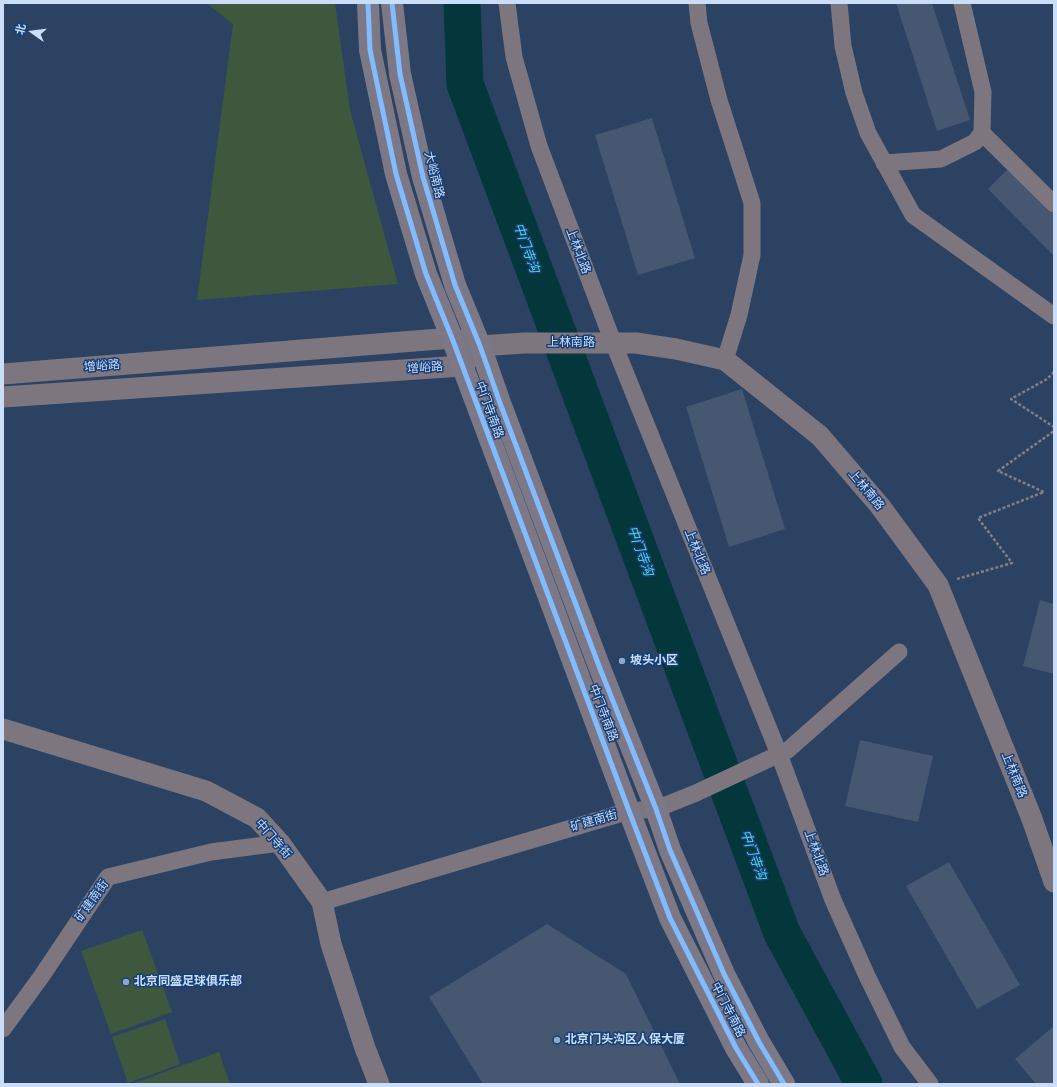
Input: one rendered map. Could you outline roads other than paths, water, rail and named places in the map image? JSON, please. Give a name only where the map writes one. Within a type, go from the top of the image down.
[{"type":"main road","points":[[368,3],[370,50],[396,174],[426,274],[452,338]]},
{"type":"main road","name":"大峪南路","points":[[392,3],[400,74],[423,177],[455,285],[480,346]]},
{"type":"main road","name":"中门寺南路","points":[[452,338],[670,918],[736,1048],[758,1084]]},
{"type":"main road","name":"中门寺南路","points":[[480,346],[599,666],[656,809],[670,850],[724,974],[759,1042],[784,1084]]},
{"type":"street","name":"上林北路","points":[[507,3],[514,57],[539,146],[613,342],[778,754],[833,900],[866,976],[902,1047],[930,1084]]},
{"type":"street","points":[[697,3],[699,23],[718,100],[752,203],[752,255],[739,315],[725,360]]},
{"type":"street","points":[[840,3],[843,46],[854,93],[868,133],[913,214],[1054,316]]},
{"type":"street","points":[[884,163],[941,159],[975,142],[982,133],[983,92],[962,3]]},
{"type":"street","points":[[982,133],[1054,204]]},
{"type":"street","name":"增峪路","points":[[3,374],[452,338],[480,346]]},
{"type":"street","name":"上林南路","points":[[480,346],[524,343],[613,342],[676,349],[725,360],[820,436],[880,506],[938,585],[1032,819],[1054,882]]},
{"type":"street","points":[[462,366],[480,346]]},
{"type":"street","name":"增峪路","points":[[3,397],[462,366]]},
{"type":"street","name":"矿建南街","points":[[322,902],[629,811],[656,809],[696,793],[788,750],[899,652]]},
{"type":"street","name":"中门寺街","points":[[3,729],[206,792],[257,818],[280,844],[322,902],[331,944],[365,1048],[379,1084]]},
{"type":"street","name":"矿建南街","points":[[3,1029],[41,977],[108,877],[211,852],[280,844]]},
{"type":"waterway","name":"中门寺沟","points":[[462,3],[465,84],[782,933],[864,1084]]},
{"type":"place","name":"坡头小区","points":[[622,661]]},
{"type":"place","name":"北京同盛足球俱乐部","points":[[126,982]]},
{"type":"place","name":"北京门头沟区人保大厦","points":[[557,1040]]}]
